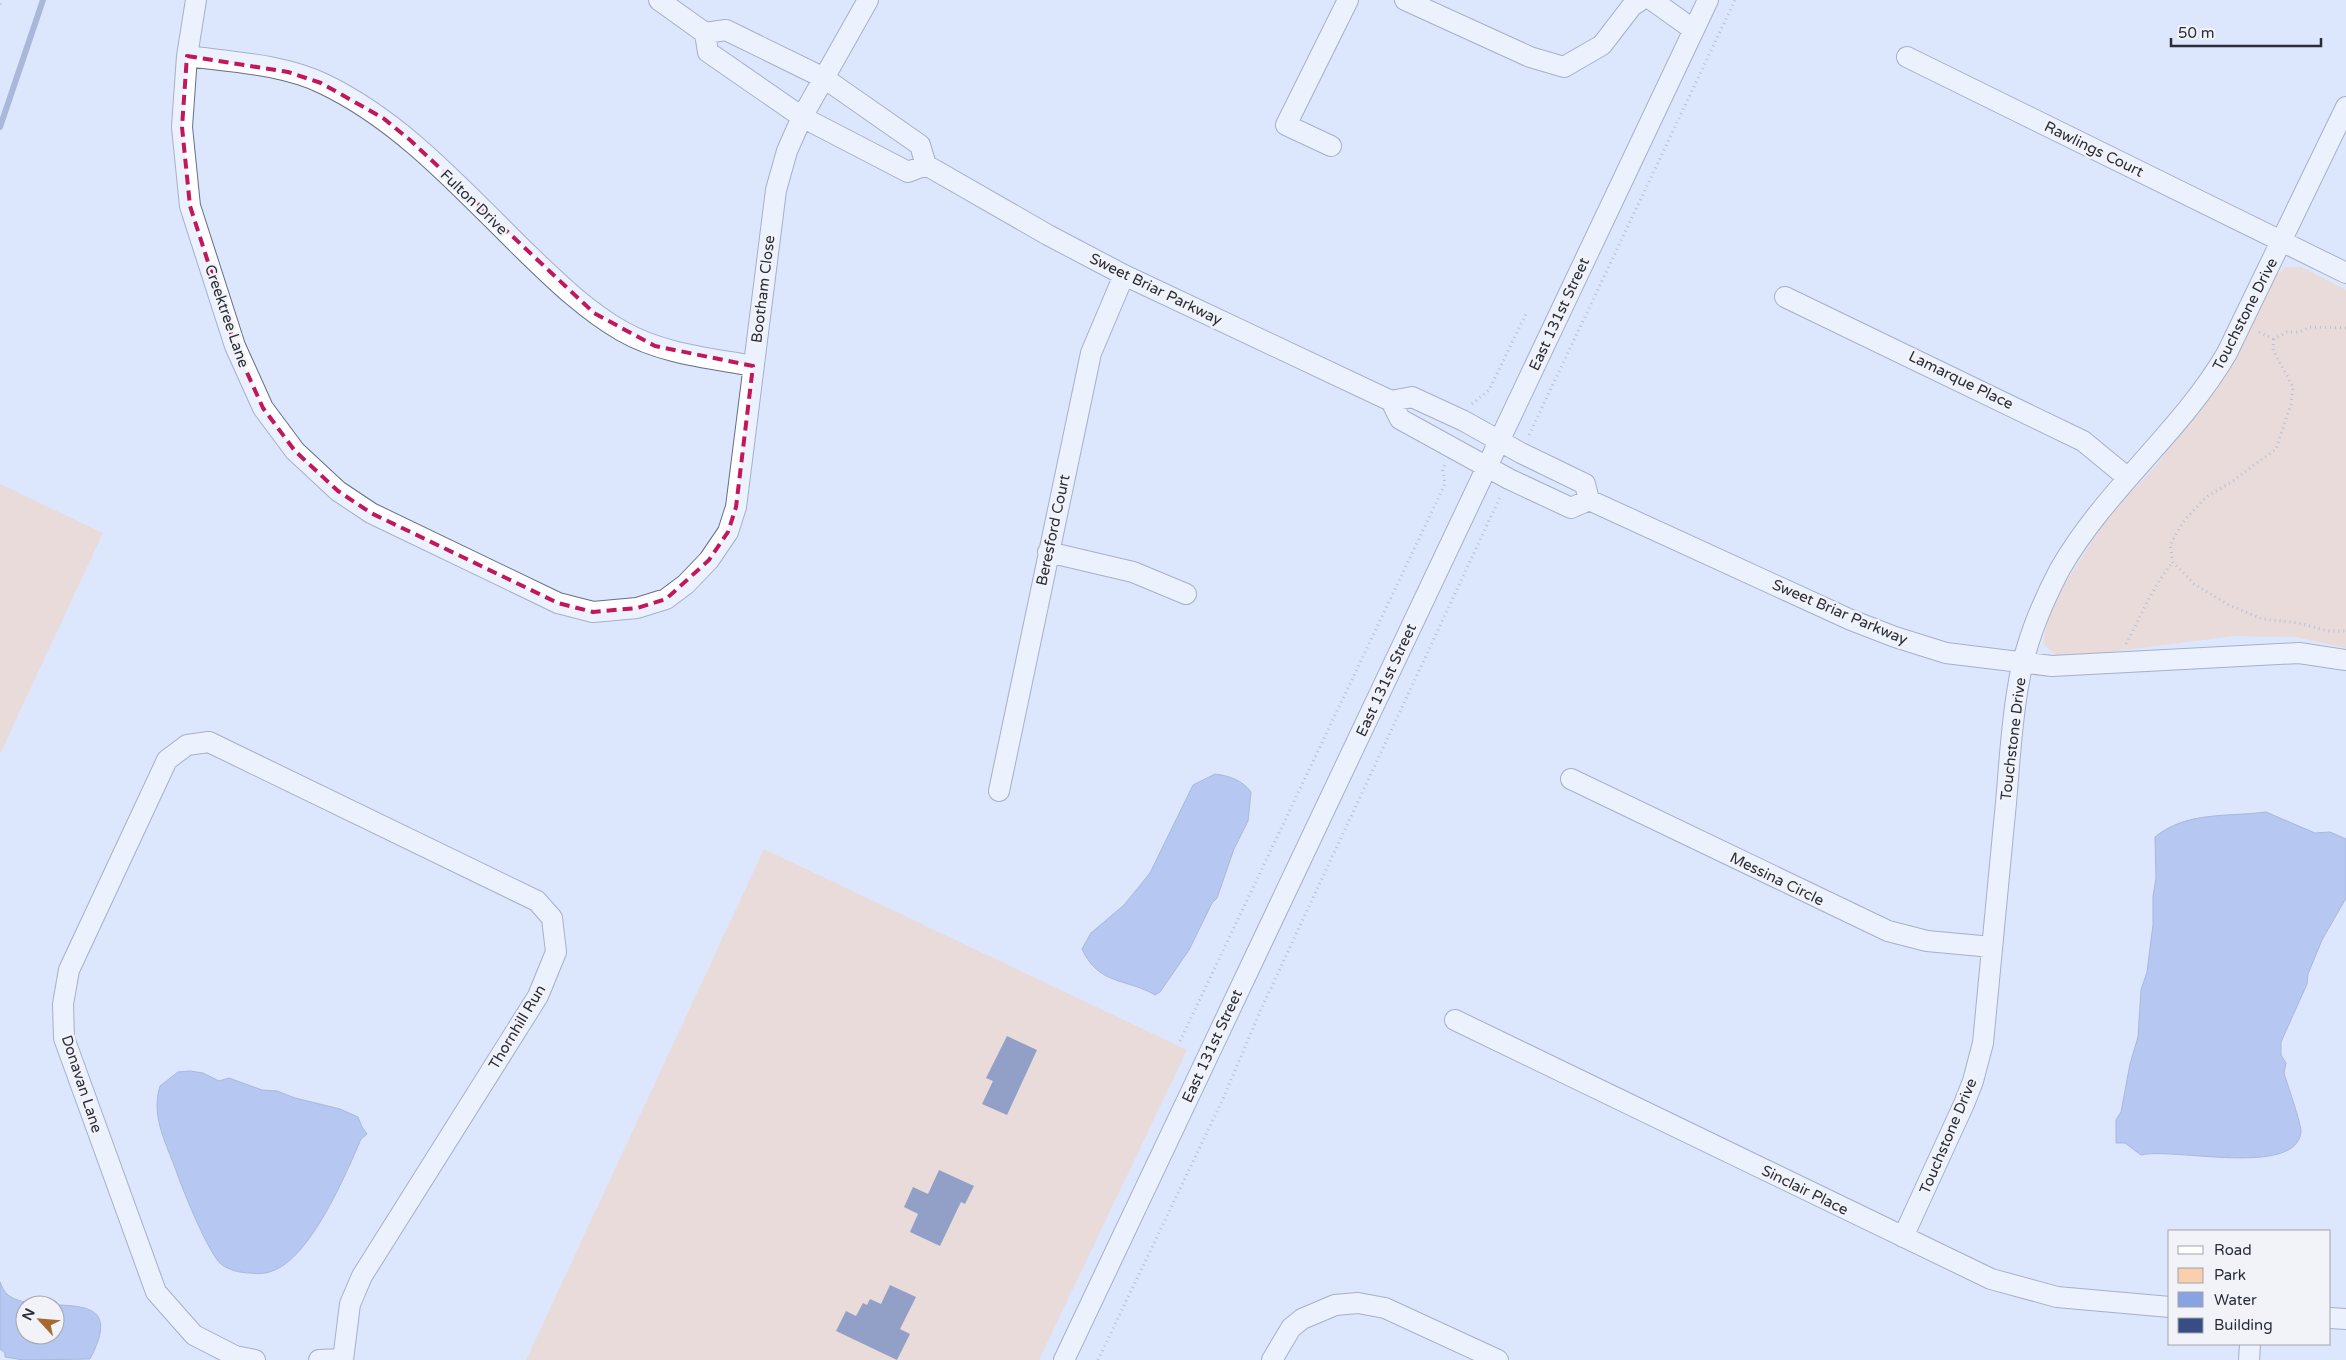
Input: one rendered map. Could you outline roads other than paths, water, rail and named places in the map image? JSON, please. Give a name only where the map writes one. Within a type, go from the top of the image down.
[{"type":"street","name":"Creektree Lane","points":[[196,0],[187,56],[182,127],[190,206],[235,346],[263,408],[295,451],[338,491],[371,513],[558,603],[593,612],[637,608],[666,599],[686,584]]},
{"type":"street","points":[[660,0],[705,33],[726,30],[824,78],[920,146],[926,165],[908,172],[802,117],[708,52],[705,33]]},
{"type":"street","name":"Bootham Close","points":[[686,584],[709,560],[728,532],[736,507],[776,190],[787,151],[802,117],[868,0]]},
{"type":"street","points":[[1331,146],[1286,126],[1348,0]]},
{"type":"street","points":[[1406,0],[1530,57],[1564,67],[1602,45],[1632,6],[1641,0]]},
{"type":"street","points":[[1652,0],[1694,30]]},
{"type":"street","name":"East 131st Street","points":[[1064,1360],[1708,0]]},
{"type":"street","name":"Fulton Drive","points":[[187,56],[288,72],[322,83],[354,99],[410,140],[561,286],[594,313],[623,332],[655,346],[753,366]]},
{"type":"street","name":"Rawlings Court","points":[[1907,57],[2346,274]]},
{"type":"street","name":"Touchstone Drive","points":[[1903,1237],[1973,1081],[1983,1042],[2018,687],[2023,663],[2039,615],[2060,570],[2084,531],[2190,408],[2214,375],[2227,353],[2346,106]]},
{"type":"street","name":"Sweet Briar Parkway","points":[[926,165],[1048,235],[1124,275],[1391,401]]},
{"type":"street","name":"Beresford Court","points":[[999,791],[1091,353],[1124,275]]},
{"type":"street","name":"Lamarque Place","points":[[1785,297],[2083,441],[2128,478]]},
{"type":"street","points":[[1412,397],[1464,421],[1499,441],[1585,484],[1589,500],[1571,508],[1509,479],[1400,419],[1391,401],[1412,397]]},
{"type":"street","name":"Sweet Briar Parkway","points":[[1589,500],[1851,620],[1895,637],[1946,653],[2023,663],[2066,666],[2299,653],[2346,660]]},
{"type":"street","points":[[1048,552],[1133,572],[1186,594]]},
{"type":"street","name":"Thornhill Run","points":[[187,745],[209,742],[537,901],[552,918],[556,952],[538,996],[362,1276],[350,1304],[343,1359]]},
{"type":"street","name":"Donavan Lane","points":[[187,745],[167,760],[69,970],[63,1004],[64,1038],[156,1292],[194,1335],[235,1356],[255,1360]]},
{"type":"street","name":"Messina Circle","points":[[1571,779],[1888,931],[1927,941],[1992,947]]},
{"type":"street","name":"Sinclair Place","points":[[1455,1020],[1991,1278],[2058,1297],[2168,1307]]},
{"type":"street","points":[[1272,1360],[1291,1328],[1302,1319],[1335,1305],[1358,1303],[1385,1308],[1498,1360]]},
{"type":"street","points":[[2331,1318],[2346,1319]]},
{"type":"street","points":[[2249,1360],[2250,1345]]},
{"type":"street","points":[[319,1360],[343,1359]]},
{"type":"water","points":[[1215,774],[1235,779],[1244,784],[1251,792],[1248,821],[1234,849],[1217,898],[1212,903],[1189,950],[1160,992],[1155,995],[1105,975],[1089,961],[1082,949],[1091,933],[1124,905],[1150,873],[1193,785]]},
{"type":"water","points":[[2266,812],[2315,833],[2330,832],[2346,839],[2346,898],[2322,940],[2308,974],[2307,984],[2281,1042],[2281,1055],[2286,1063],[2284,1073],[2301,1132],[2294,1146],[2278,1154],[2231,1158],[2157,1154],[2141,1155],[2125,1143],[2116,1143],[2116,1120],[2121,1112],[2130,1064],[2138,1037],[2141,990],[2147,972],[2156,878],[2155,837],[2180,823],[2194,819]]},
{"type":"water","points":[[178,1072],[203,1073],[219,1081],[229,1078],[262,1090],[277,1091],[295,1098],[340,1109],[358,1117],[367,1134],[361,1139],[336,1193],[313,1233],[300,1250],[286,1263],[267,1273],[243,1272],[221,1264],[210,1248],[186,1196],[162,1132],[157,1109],[157,1098],[160,1086]]},
{"type":"water","points":[[0,1282],[7,1294],[15,1298],[15,1345],[65,1345],[65,1305],[91,1310],[99,1319],[100,1335],[90,1359],[23,1360],[5,1357],[5,1353],[0,1349]]},
{"type":"waterway","points":[[0,127],[43,0]]}]
